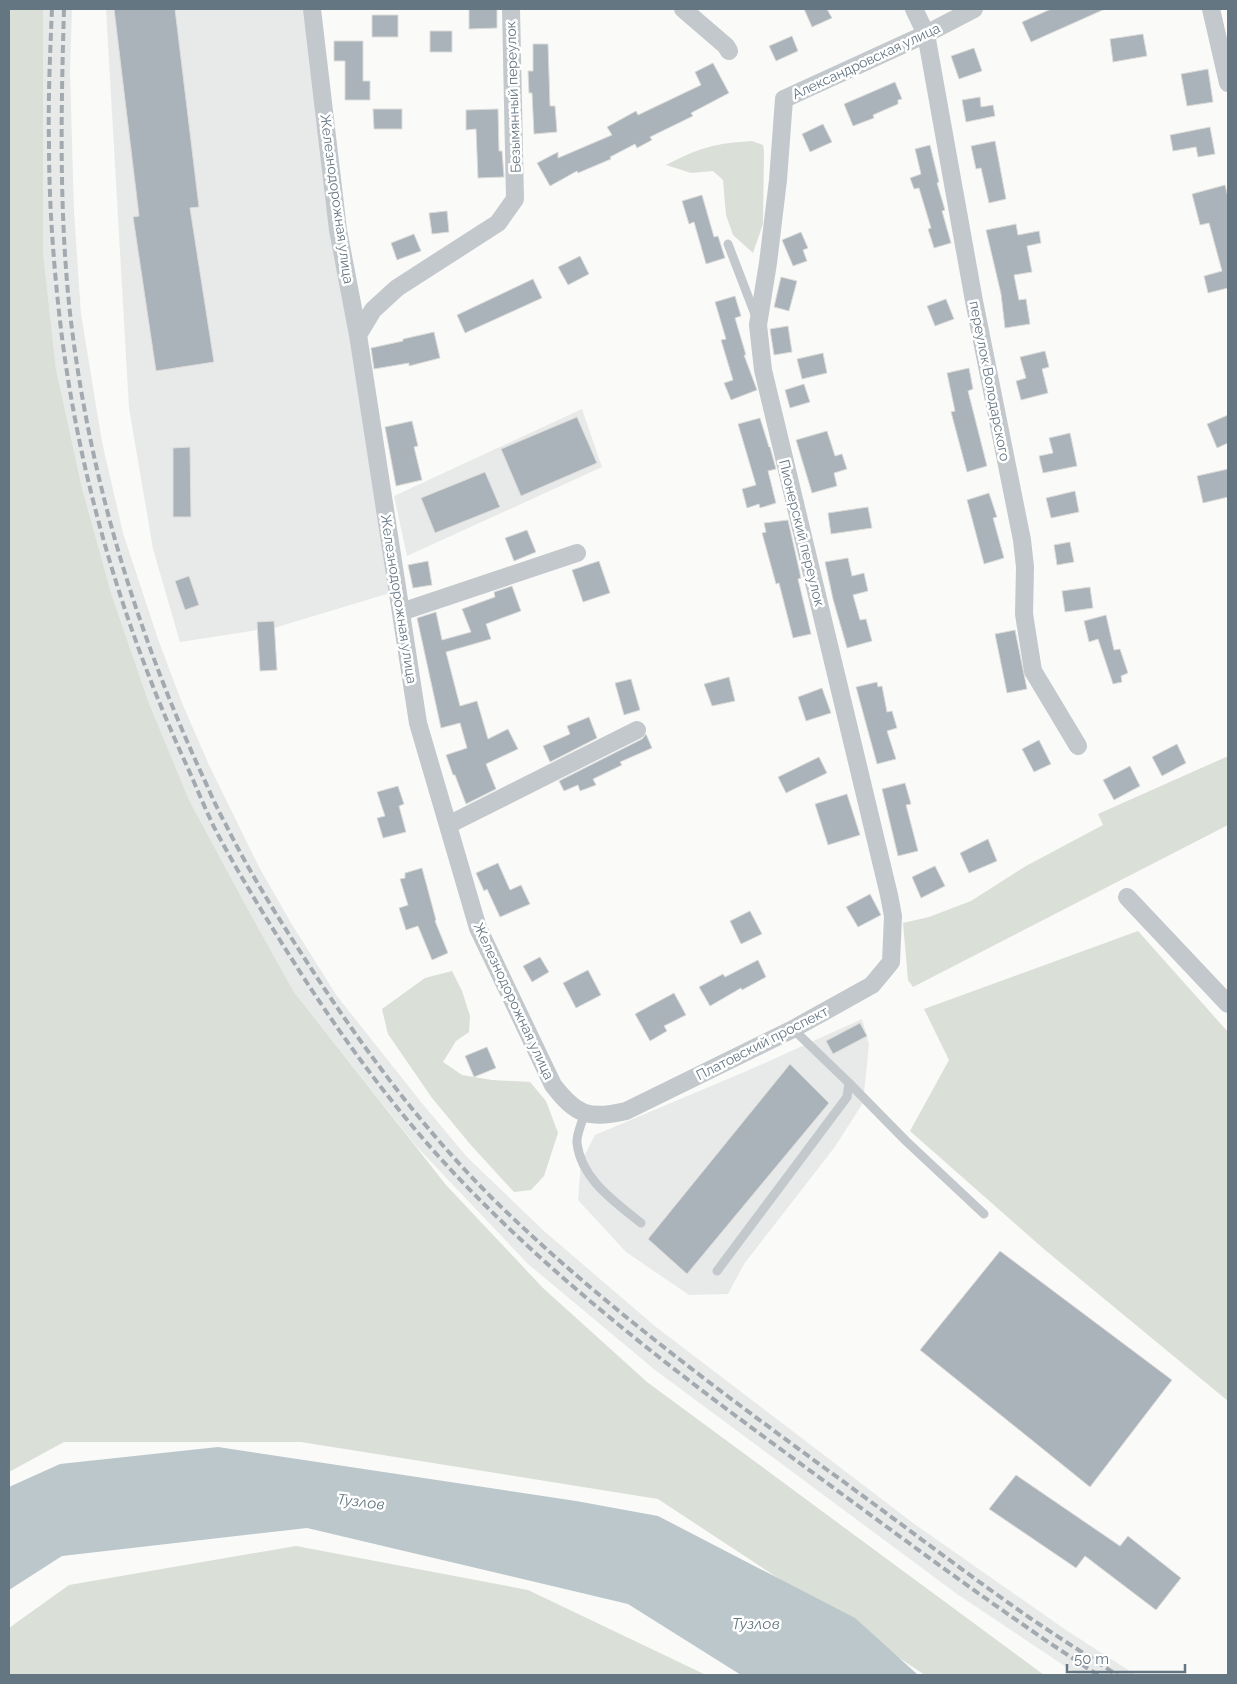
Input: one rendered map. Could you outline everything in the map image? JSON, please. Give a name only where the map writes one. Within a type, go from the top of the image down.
[{"type":"street","name":"Железнодорожная улица","points":[[312,9],[338,230],[358,335],[418,723],[478,928],[554,1085],[568,1103],[585,1113]]},
{"type":"street","name":"Безымянный переулок","points":[[358,335],[373,310],[397,288],[498,223],[515,199],[511,9]]},
{"type":"street","points":[[683,9],[726,46],[729,51]]},
{"type":"street","name":"переулок Володарского","points":[[914,9],[926,34],[974,301],[1022,540],[1025,567],[1024,614],[1033,671],[1078,746]]},
{"type":"street","name":"Александровская улица","points":[[784,99],[926,34],[974,9]]},
{"type":"street","points":[[1211,9],[1228,83]]},
{"type":"street","name":"Пионерский переулок","points":[[784,99],[777,189],[758,325],[763,370],[890,895],[893,916],[891,962]]},
{"type":"street","points":[[401,612],[577,553]]},
{"type":"street","points":[[448,825],[637,730]]},
{"type":"street","points":[[1127,897],[1228,1004]]},
{"type":"street","name":"Платовский проспект","points":[[585,1113],[605,1116],[626,1111],[793,1029],[872,985],[891,962]]},
{"type":"lane","points":[[728,244],[758,325]]},
{"type":"lane","points":[[793,1029],[906,1141],[984,1214]]},
{"type":"lane","points":[[717,1271],[847,1097],[849,1084]]},
{"type":"lane","points":[[585,1113],[577,1142],[585,1168],[606,1195],[641,1223]]},
{"type":"shaded area","points":[[9,9],[43,9],[43,252],[56,369],[82,488],[112,596],[149,703],[189,800],[294,992],[446,1185],[543,1288],[647,1382],[1044,1675],[925,1675],[658,1499],[301,1442],[64,1442],[9,1472]]},
{"type":"shaded area","points":[[43,9],[72,9],[70,72],[74,212],[81,314],[102,442],[123,533],[158,639],[182,703],[209,765],[259,867],[291,923],[337,996],[467,1157],[544,1231],[656,1327],[913,1523],[1066,1630],[1136,1675],[1078,1675],[957,1594],[655,1370],[528,1264],[416,1146],[294,992],[189,800],[149,703],[112,596],[82,488],[56,369],[43,252]]},
{"type":"shaded area","points":[[106,9],[304,9],[334,241],[390,593],[274,628],[277,670],[260,671],[257,630],[180,642],[153,549],[129,408]]},
{"type":"shaded area","points":[[752,141],[763,145],[764,151],[763,224],[753,253],[733,235],[726,215],[723,180],[713,171],[691,173],[666,165],[708,147]]},
{"type":"shaded area","points":[[582,409],[602,467],[407,556],[394,496]]},
{"type":"shaded area","points":[[1228,757],[1228,825],[913,987],[908,980],[903,923],[929,917],[971,901],[1026,866],[1103,825],[1098,814]]},
{"type":"shaded area","points":[[1138,931],[1228,1032],[1228,1401],[1045,1250],[910,1131],[949,1060],[924,1009]]},
{"type":"shaded area","points":[[452,971],[462,991],[470,1016],[469,1032],[456,1041],[443,1062],[462,1075],[492,1080],[530,1082],[546,1101],[558,1133],[544,1176],[531,1190],[514,1192],[470,1144],[432,1098],[388,1034],[382,1009],[425,978]]},
{"type":"shaded area","points":[[862,1019],[869,1044],[863,1103],[834,1148],[744,1264],[728,1294],[689,1295],[626,1252],[578,1200],[581,1162],[595,1135],[749,1070]]},
{"type":"shaded area","points":[[296,1546],[528,1590],[706,1675],[9,1675],[9,1628],[69,1585]]},
{"type":"water","name":"Тузлов","points":[[218,1447],[576,1501],[658,1516],[855,1618],[918,1675],[741,1675],[628,1604],[307,1528],[62,1556],[9,1590],[9,1487],[60,1464]]},
{"type":"building","points":[[114,9],[175,9],[199,207],[190,208],[214,362],[156,371],[133,217],[139,216]]},
{"type":"building","points":[[469,9],[497,9],[497,28],[469,29]]},
{"type":"building","points":[[804,9],[827,9],[832,18],[812,27]]},
{"type":"building","points":[[1051,9],[1105,9],[1031,42],[1022,22]]},
{"type":"building","points":[[372,15],[398,15],[398,37],[372,37]]},
{"type":"building","points":[[430,31],[452,31],[452,52],[430,52]]},
{"type":"building","points":[[1143,34],[1147,56],[1113,62],[1110,39]]},
{"type":"building","points":[[792,36],[798,51],[776,61],[769,46]]},
{"type":"building","points":[[334,41],[363,41],[363,81],[370,81],[370,100],[345,100],[345,61],[334,61]]},
{"type":"building","points":[[533,44],[548,44],[550,106],[555,106],[557,132],[534,134],[532,93],[529,93],[528,71],[533,71]]},
{"type":"building","points":[[974,48],[982,71],[959,79],[951,56]]},
{"type":"building","points":[[713,63],[729,93],[691,113],[693,116],[650,137],[652,140],[637,148],[635,144],[610,157],[611,159],[578,173],[577,171],[550,186],[537,163],[558,152],[558,158],[612,135],[607,127],[636,111],[638,115],[701,85],[695,72]]},
{"type":"building","points":[[1208,69],[1213,102],[1187,106],[1181,74]]},
{"type":"building","points":[[895,82],[902,99],[898,100],[898,104],[873,115],[874,118],[853,126],[844,104]]},
{"type":"building","points":[[980,97],[981,107],[993,105],[995,116],[966,122],[962,100]]},
{"type":"building","points":[[373,109],[402,109],[402,129],[374,129]]},
{"type":"building","points":[[498,109],[499,151],[502,151],[504,177],[478,178],[476,129],[466,130],[466,110]]},
{"type":"building","points":[[823,124],[832,142],[810,152],[802,134]]},
{"type":"building","points":[[1210,127],[1215,154],[1198,157],[1196,147],[1173,151],[1170,135]]},
{"type":"building","points":[[995,141],[1006,199],[989,203],[981,168],[976,169],[971,146]]},
{"type":"building","points":[[930,145],[939,182],[937,183],[945,210],[942,211],[951,243],[934,248],[928,229],[931,228],[919,188],[914,189],[910,178],[921,174],[915,149]]},
{"type":"building","points":[[1225,185],[1228,197],[1228,288],[1208,293],[1204,276],[1222,271],[1209,223],[1200,225],[1192,194]]},
{"type":"building","points":[[702,195],[714,237],[718,236],[725,258],[706,264],[694,222],[689,224],[682,201]]},
{"type":"building","points":[[447,211],[449,232],[432,234],[429,213]]},
{"type":"building","points":[[1016,224],[1018,235],[1039,231],[1041,243],[1027,246],[1032,272],[1014,275],[1019,300],[1026,299],[1030,324],[1005,328],[1001,294],[986,230]]},
{"type":"building","points":[[801,232],[808,248],[803,250],[807,261],[793,266],[782,240]]},
{"type":"building","points":[[414,234],[421,251],[397,260],[391,243]]},
{"type":"building","points":[[580,256],[589,274],[568,285],[558,267]]},
{"type":"building","points":[[781,277],[797,281],[789,311],[774,307]]},
{"type":"building","points":[[533,279],[542,298],[465,333],[457,315]]},
{"type":"building","points":[[735,296],[741,316],[735,318],[746,355],[744,355],[757,390],[731,400],[724,383],[733,380],[721,340],[726,339],[715,302]]},
{"type":"building","points":[[946,299],[954,319],[935,326],[927,306]]},
{"type":"building","points":[[788,326],[792,352],[774,355],[770,329]]},
{"type":"building","points":[[434,332],[440,358],[409,366],[409,363],[374,369],[371,348]]},
{"type":"building","points":[[1045,351],[1049,367],[1042,369],[1048,393],[1021,400],[1016,381],[1026,378],[1020,357]]},
{"type":"building","points":[[823,353],[827,373],[802,379],[797,359]]},
{"type":"building","points":[[969,368],[973,389],[968,391],[987,466],[967,472],[951,412],[955,411],[947,373]]},
{"type":"building","points":[[804,384],[810,402],[790,408],[785,390]]},
{"type":"building","points":[[1228,415],[1228,443],[1217,448],[1207,424]]},
{"type":"building","points":[[577,417],[597,463],[521,496],[501,449]]},
{"type":"building","points":[[760,418],[776,469],[768,471],[776,503],[760,508],[759,504],[747,508],[742,489],[756,485],[738,424]]},
{"type":"building","points":[[412,421],[418,446],[414,447],[422,480],[396,486],[385,427]]},
{"type":"building","points":[[827,431],[835,456],[842,454],[847,469],[834,473],[837,486],[812,493],[796,440]]},
{"type":"building","points":[[1070,433],[1077,466],[1043,473],[1039,456],[1053,453],[1049,438]]},
{"type":"building","points":[[190,447],[191,517],[173,517],[173,448]]},
{"type":"building","points":[[1228,469],[1228,497],[1203,503],[1197,476]]},
{"type":"building","points":[[485,472],[500,507],[435,533],[421,498]]},
{"type":"building","points":[[1075,491],[1079,512],[1051,518],[1046,498]]},
{"type":"building","points":[[989,493],[997,517],[993,518],[1004,558],[984,564],[967,500]]},
{"type":"building","points":[[868,507],[872,528],[831,534],[828,513]]},
{"type":"building","points":[[788,520],[801,578],[798,579],[811,634],[793,638],[779,583],[776,584],[762,533],[766,532],[764,523]]},
{"type":"building","points":[[527,530],[536,552],[514,561],[505,538]]},
{"type":"building","points":[[1070,542],[1074,562],[1057,565],[1054,545]]},
{"type":"building","points":[[848,558],[852,576],[864,573],[868,591],[853,595],[860,620],[866,619],[872,641],[847,648],[825,562]]},
{"type":"building","points":[[428,561],[432,585],[413,588],[408,565]]},
{"type":"building","points":[[599,561],[610,593],[583,602],[572,570]]},
{"type":"building","points":[[189,576],[199,605],[185,610],[175,581]]},
{"type":"building","points":[[512,586],[521,611],[486,624],[491,639],[446,652],[460,706],[477,701],[488,739],[508,729],[518,749],[486,764],[496,789],[466,804],[446,755],[467,748],[460,723],[441,728],[417,618],[436,612],[442,640],[471,632],[462,609],[495,597],[494,592]]},
{"type":"building","points":[[1090,587],[1093,608],[1065,612],[1062,591]]},
{"type":"building","points":[[1106,615],[1114,650],[1120,649],[1128,673],[1121,676],[1122,682],[1113,684],[1098,639],[1089,642],[1084,621]]},
{"type":"building","points":[[274,621],[277,670],[260,671],[257,622]]},
{"type":"building","points":[[1015,630],[1027,689],[1007,693],[995,634]]},
{"type":"building","points":[[729,677],[735,701],[712,706],[704,684]]},
{"type":"building","points":[[631,679],[640,710],[624,715],[615,683]]},
{"type":"building","points":[[877,682],[878,687],[882,686],[887,712],[892,711],[897,728],[887,731],[896,759],[877,764],[856,687]]},
{"type":"building","points":[[822,688],[831,713],[806,721],[798,697]]},
{"type":"building","points":[[589,717],[597,738],[550,762],[543,746],[570,734],[567,726]]},
{"type":"building","points":[[646,734],[652,748],[620,762],[622,765],[593,779],[596,785],[580,791],[578,785],[564,791],[559,781],[642,739]]},
{"type":"building","points":[[1039,740],[1051,764],[1034,772],[1022,749]]},
{"type":"building","points":[[1177,744],[1186,763],[1162,776],[1152,757]]},
{"type":"building","points":[[819,757],[827,773],[786,793],[778,777]]},
{"type":"building","points":[[1130,766],[1140,786],[1114,800],[1103,780]]},
{"type":"building","points":[[905,783],[911,804],[906,805],[918,851],[898,856],[882,789]]},
{"type":"building","points":[[398,786],[404,804],[399,806],[406,832],[383,838],[377,818],[385,816],[377,792]]},
{"type":"building","points":[[847,794],[860,835],[828,845],[815,804]]},
{"type":"building","points":[[988,839],[997,861],[969,873],[960,853]]},
{"type":"building","points":[[498,863],[510,890],[521,885],[530,904],[500,917],[487,889],[484,891],[476,873]]},
{"type":"building","points":[[935,866],[945,886],[921,898],[912,877]]},
{"type":"building","points":[[422,868],[435,921],[448,953],[432,960],[418,926],[406,930],[399,908],[408,905],[400,879],[405,878],[405,873]]},
{"type":"building","points":[[870,894],[881,915],[858,927],[846,907]]},
{"type":"building","points":[[750,911],[762,934],[741,944],[730,921]]},
{"type":"building","points":[[540,957],[549,972],[532,982],[523,966]]},
{"type":"building","points":[[758,960],[766,977],[742,990],[741,988],[710,1006],[699,987],[723,974],[725,977]]},
{"type":"building","points":[[588,970],[601,995],[576,1008],[563,983]]},
{"type":"building","points":[[674,993],[686,1015],[664,1026],[667,1031],[650,1041],[635,1014]]},
{"type":"building","points":[[860,1023],[867,1036],[833,1054],[826,1041]]},
{"type":"building","points":[[487,1047],[496,1068],[474,1077],[465,1056]]},
{"type":"building","points":[[790,1064],[829,1103],[687,1274],[648,1239]]},
{"type":"building","points":[[1000,1251],[1172,1380],[1090,1487],[920,1350]]},
{"type":"building","points":[[1016,1475],[1120,1546],[1128,1536],[1181,1578],[1156,1610],[1085,1556],[1076,1568],[989,1509]]},
{"type":"railway","points":[[52,9],[49,128],[53,249],[67,370],[90,486],[104,543],[122,600],[163,710],[216,831],[280,940],[322,1006],[364,1065],[433,1151],[484,1204],[562,1277],[645,1346],[730,1411],[956,1577],[1098,1675]]},
{"type":"railway","points":[[64,9],[62,199],[66,275],[78,372],[88,430],[101,487],[134,601],[153,657],[175,712],[221,816],[280,920],[316,976],[398,1092],[467,1172],[531,1235],[612,1306],[739,1405],[1004,1600],[1117,1675]]}]
